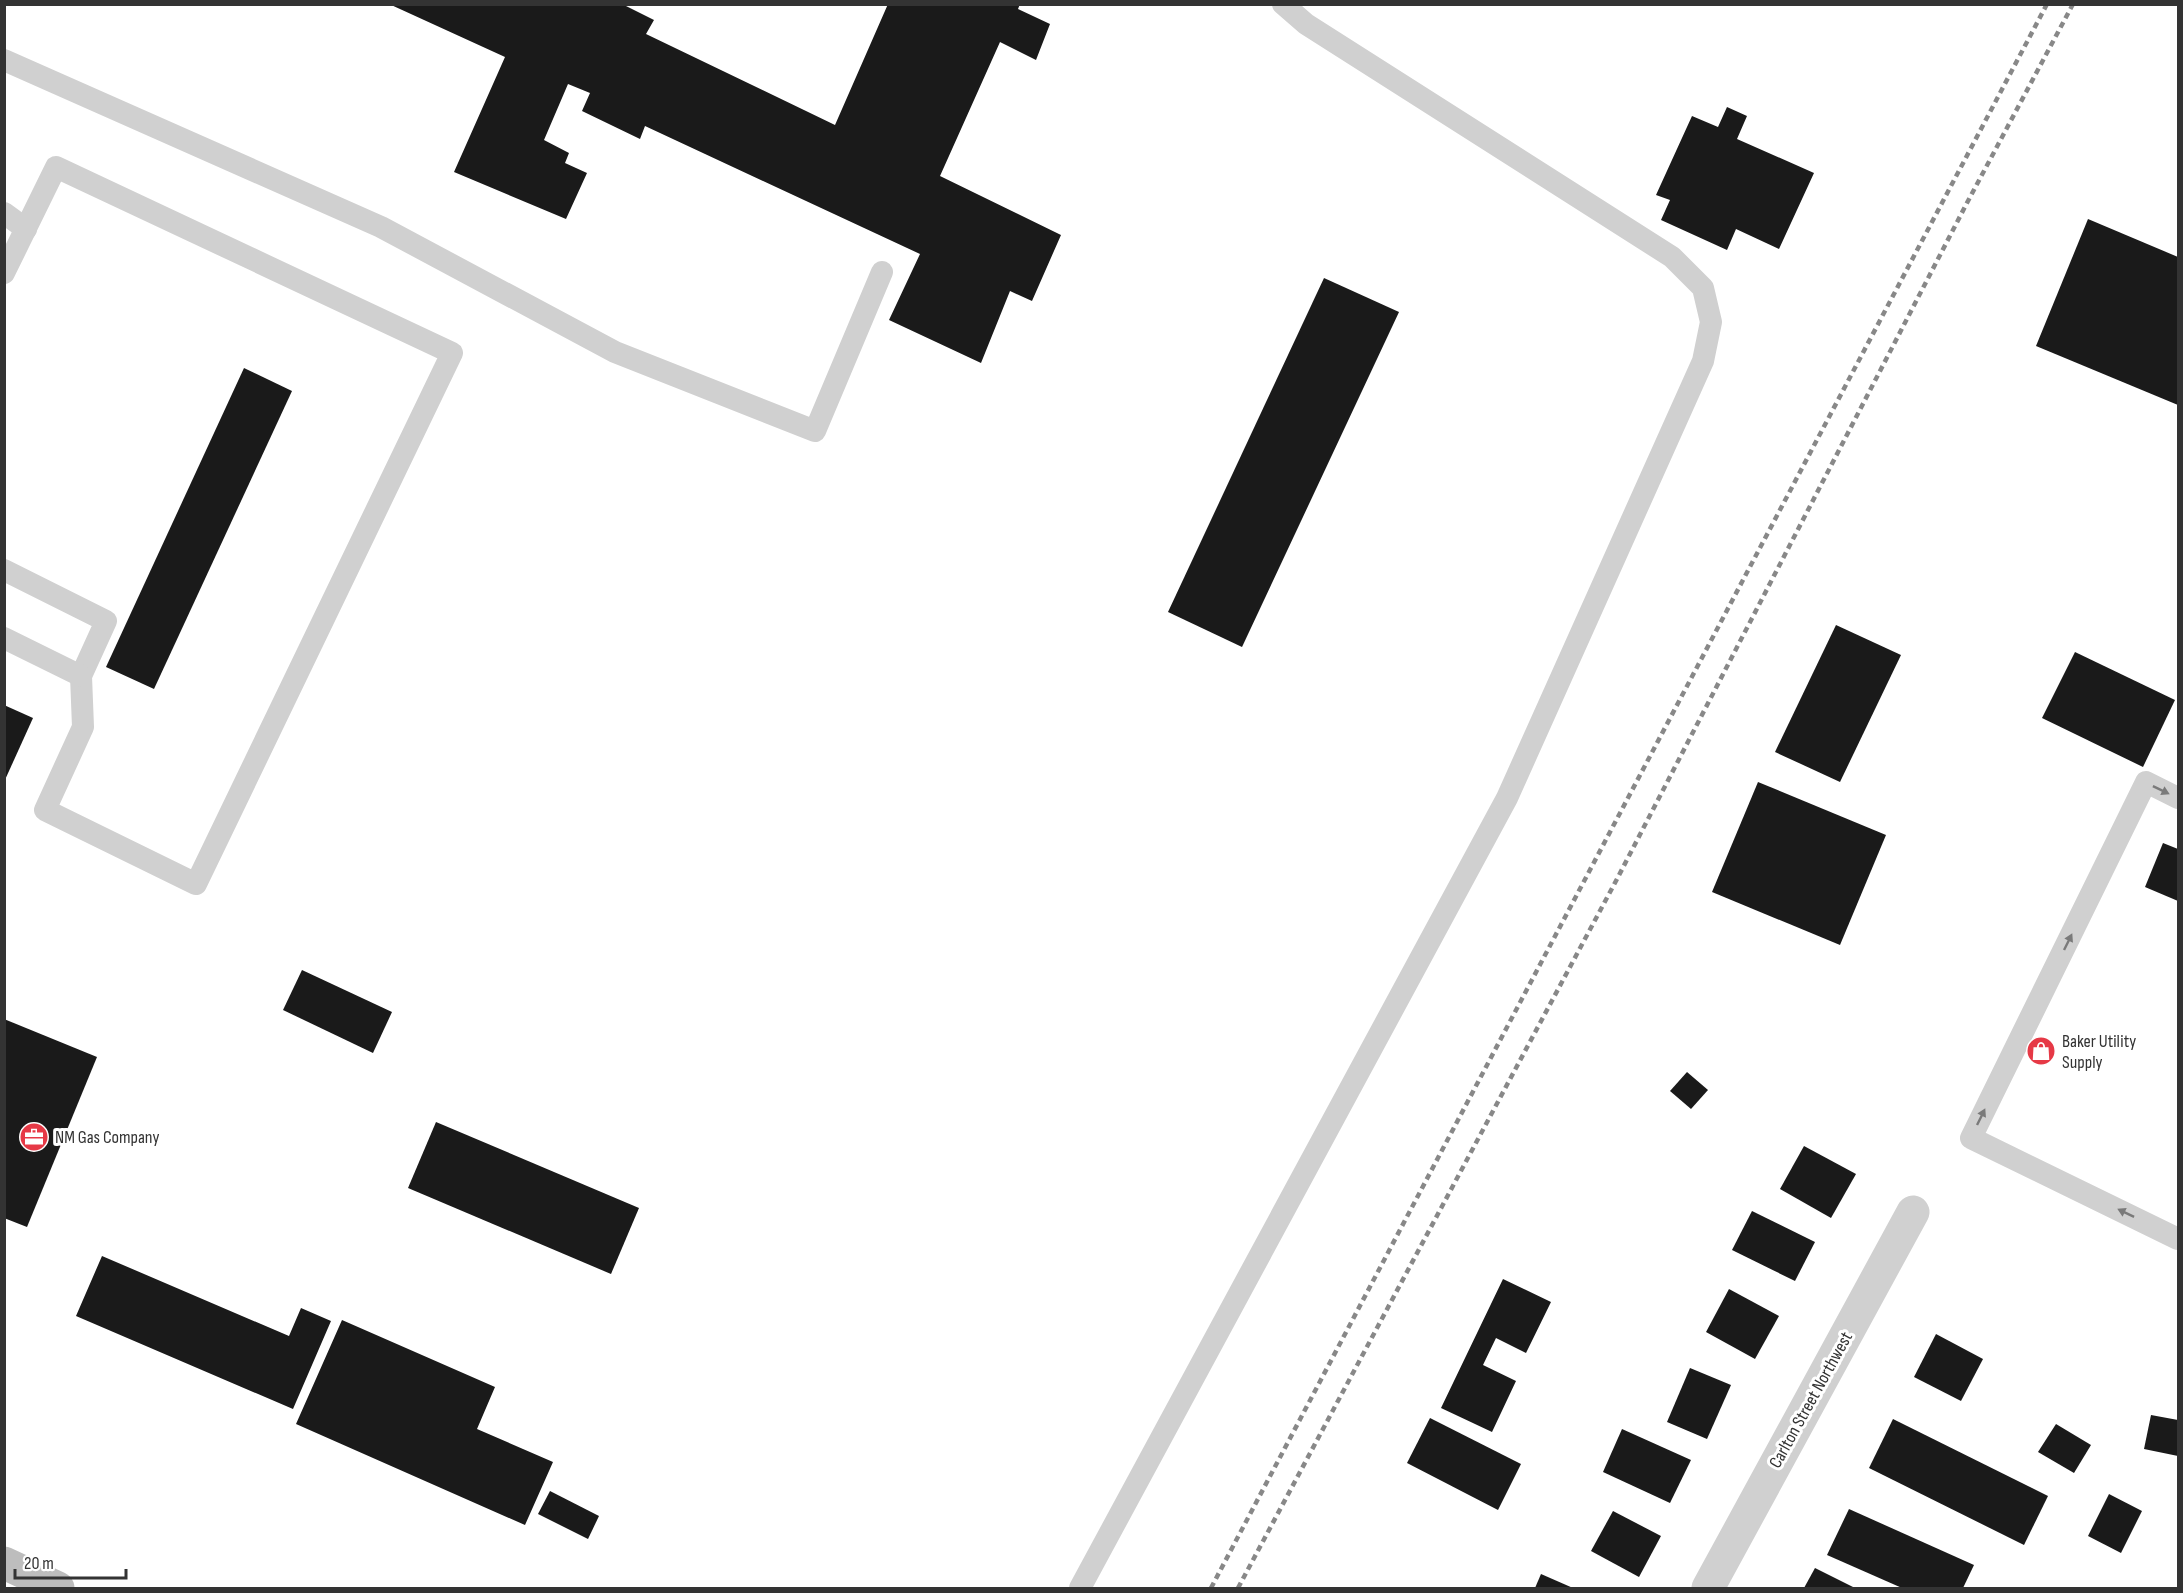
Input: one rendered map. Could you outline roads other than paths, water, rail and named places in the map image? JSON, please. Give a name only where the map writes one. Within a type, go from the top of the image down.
[{"type":"main road","points":[[4,1563],[58,1588]]},
{"type":"street","name":"Carlton Street Northwest","points":[[1708,1588],[1913,1212]]},
{"type":"lane","points":[[1080,1588],[1507,798],[1703,361],[1711,322],[1703,288],[1672,257],[1306,24],[1283,4]]},
{"type":"lane","points":[[4,60],[381,227],[615,352],[815,431],[882,272]]},
{"type":"lane","points":[[4,273],[56,167],[452,353],[196,884],[45,810],[83,727],[81,676],[106,621],[4,570]]},
{"type":"lane","points":[[4,213],[26,229]]},
{"type":"lane","points":[[4,638],[81,676]]},
{"type":"lane","points":[[2178,798],[2146,782],[1971,1138],[2178,1239]]},
{"type":"railway","points":[[1211,1588],[2047,4]]},
{"type":"railway","points":[[1238,1588],[1617,879],[1968,201],[2073,4]]},
{"type":"place","name":"Baker Utility Supply","points":[[2041,1051]]},
{"type":"place","name":"NM Gas Company","points":[[34,1137]]}]
